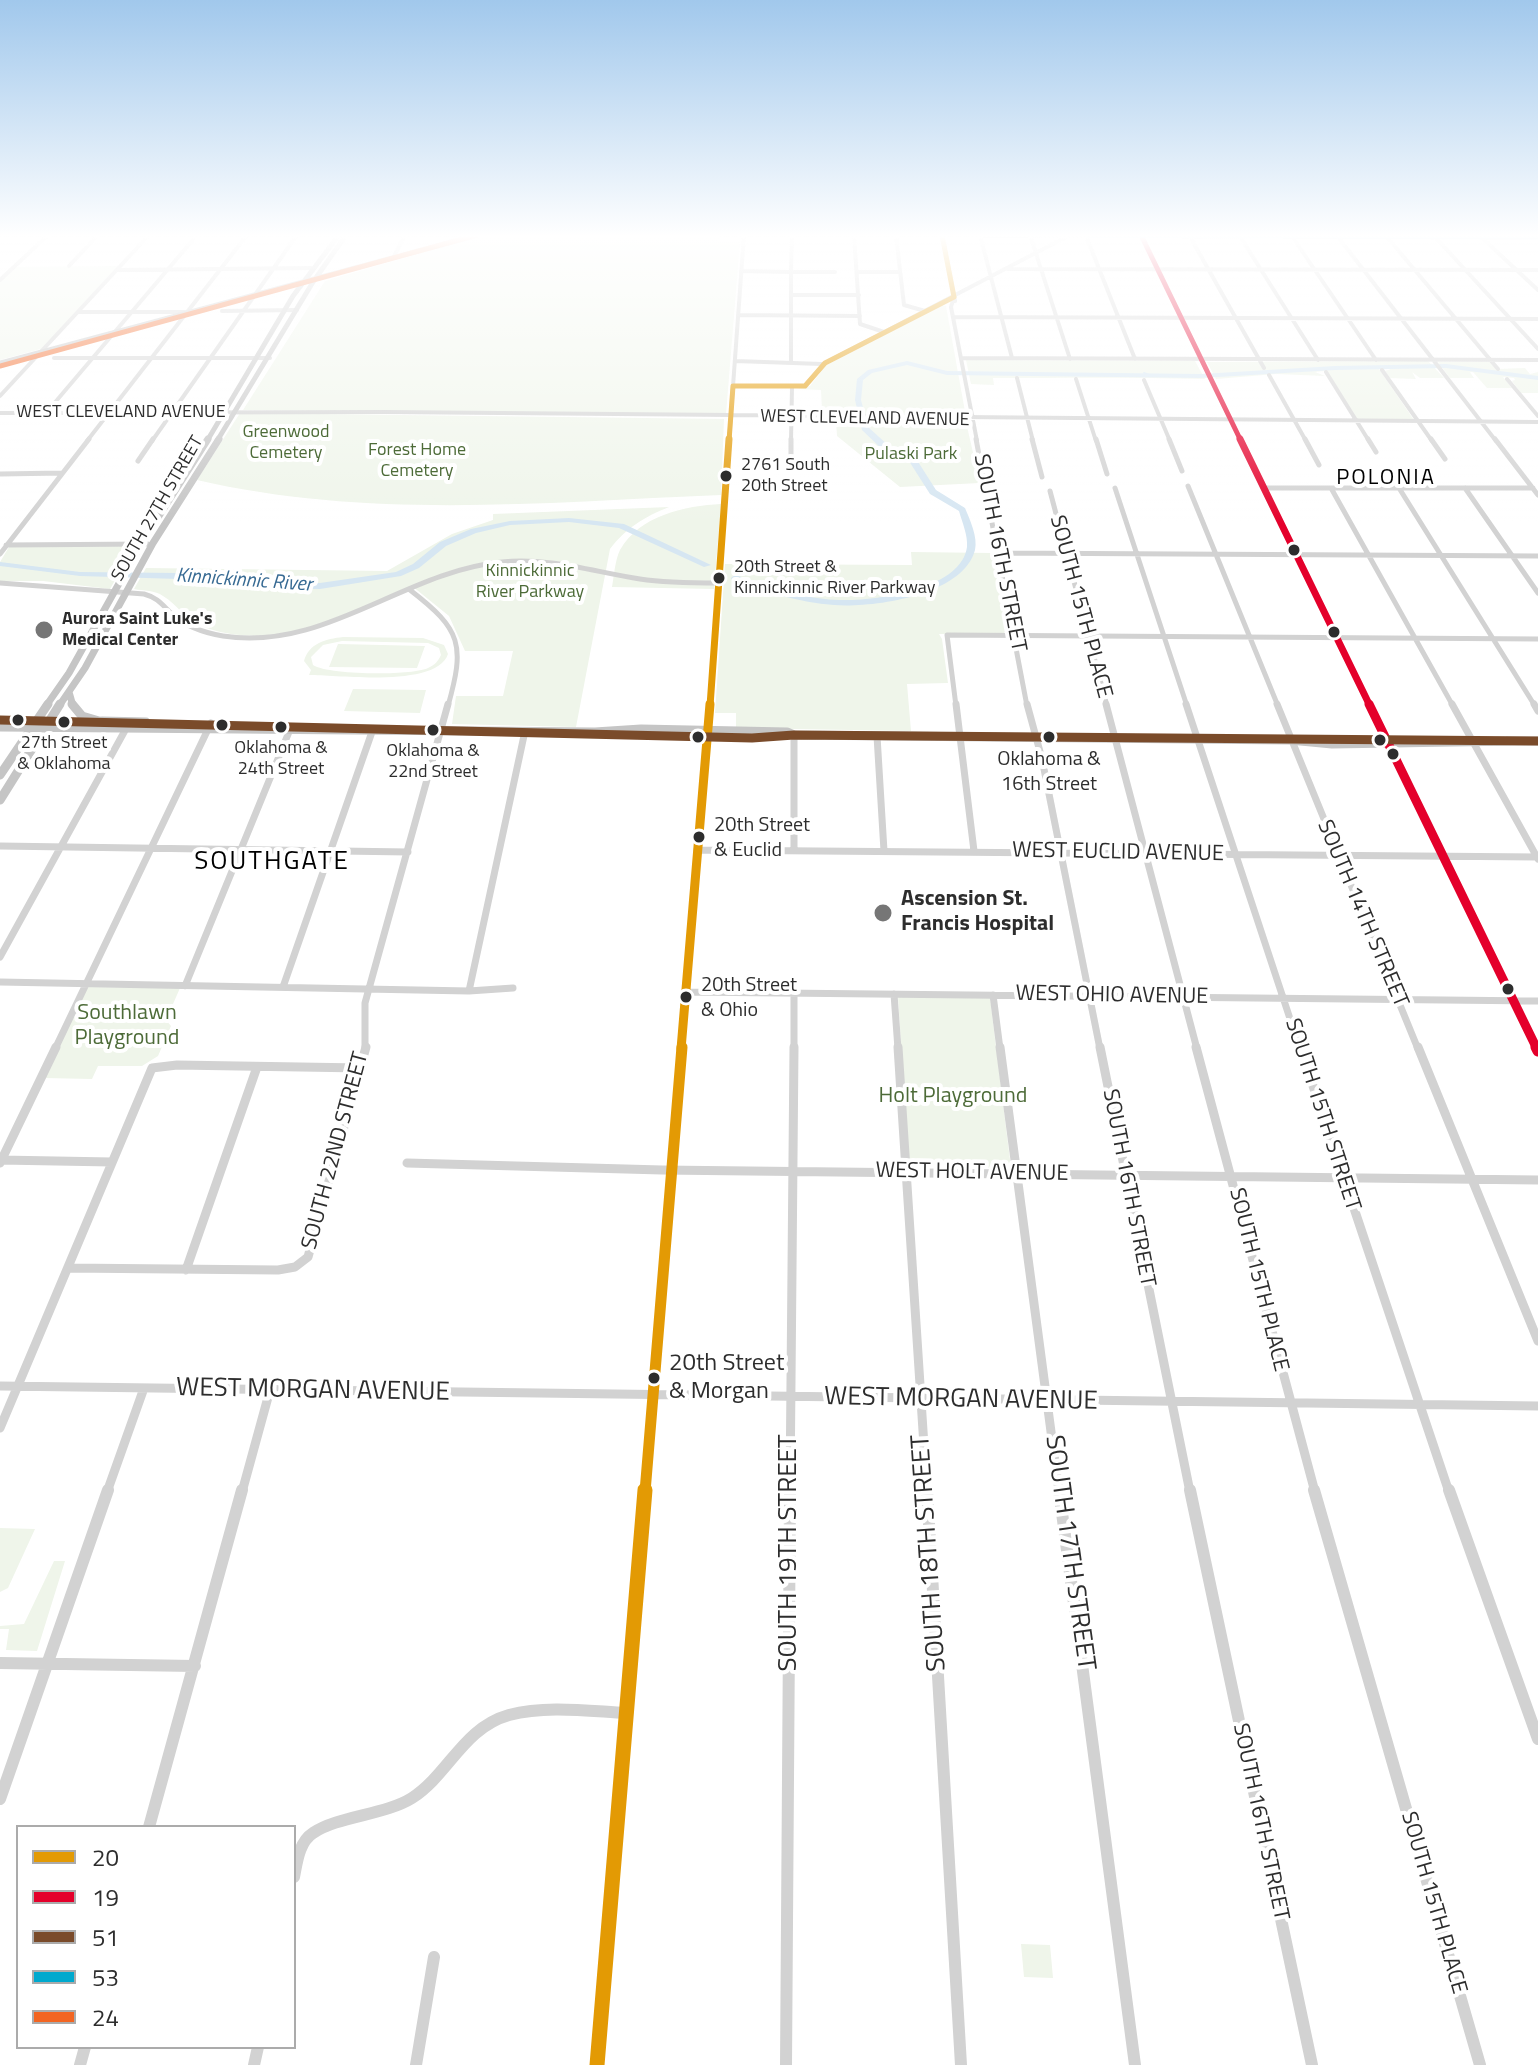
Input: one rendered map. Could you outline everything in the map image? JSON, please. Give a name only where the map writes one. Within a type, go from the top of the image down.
[{"type":"main road","points":[[0,364],[122,331]]},
{"type":"main road","name":"SOUTH 27TH STREET","points":[[189,479],[222,412],[272,331]]},
{"type":"main road","name":"SOUTH 27TH STREET","points":[[0,800],[114,594],[142,565],[184,487],[285,331]]},
{"type":"main road","points":[[0,364],[112,334]]},
{"type":"main road","name":"SOUTH 27TH STREET","points":[[125,584],[129,567],[141,544],[184,487]]},
{"type":"main road","points":[[125,584],[127,594]]},
{"type":"main road","points":[[112,619],[114,594]]},
{"type":"main road","name":"SOUTH 27TH STREET","points":[[0,775],[69,692],[127,594]]},
{"type":"main road","points":[[93,632],[102,639]]},
{"type":"main road","points":[[69,692],[70,706],[75,712],[99,721]]},
{"type":"main road","points":[[0,720],[41,724],[787,737],[1538,741]]},
{"type":"main road","points":[[0,727],[99,721],[128,725]]},
{"type":"street","points":[[0,396],[62,331]]},
{"type":"street","points":[[46,413],[114,331]]},
{"type":"street","points":[[0,554],[3,545],[172,331]]},
{"type":"street","points":[[138,461],[229,331]]},
{"type":"street","points":[[597,2065],[708,734],[737,331]]},
{"type":"street","points":[[791,331],[791,361]]},
{"type":"street","name":"SOUTH 16TH STREET","points":[[956,331],[1171,1402],[1312,2065]]},
{"type":"street","points":[[1006,331],[1012,358]]},
{"type":"street","points":[[1061,331],[1070,359]]},
{"type":"street","points":[[1124,331],[1135,359]]},
{"type":"street","points":[[1187,331],[1538,1051]]},
{"type":"street","points":[[1244,331],[1264,368]]},
{"type":"street","points":[[1299,331],[1318,360]]},
{"type":"street","points":[[1356,331],[1376,360]]},
{"type":"street","points":[[1411,331],[1538,495]]},
{"type":"street","points":[[1467,331],[1498,369]]},
{"type":"street","points":[[1522,331],[1538,349]]},
{"type":"street","points":[[733,386],[807,386],[822,364],[884,332]]},
{"type":"street","points":[[54,358],[270,358]]},
{"type":"street","points":[[961,358],[1376,360],[1436,364],[1538,360]]},
{"type":"street","points":[[735,361],[822,364]]},
{"type":"street","points":[[1382,370],[1445,459]]},
{"type":"street","points":[[1326,372],[1376,452]]},
{"type":"street","points":[[1269,375],[1319,465]]},
{"type":"street","points":[[1017,378],[1042,477]]},
{"type":"street","points":[[1076,379],[1107,474]]},
{"type":"street","points":[[1507,379],[1538,416]]},
{"type":"street","points":[[1144,380],[1182,471]]},
{"type":"street","points":[[791,467],[792,387]]},
{"type":"street","name":"WEST CLEVELAND AVENUE","points":[[0,413],[235,412],[1232,423],[1538,422]]},
{"type":"street","points":[[0,474],[62,473]]},
{"type":"street","name":"SOUTH 14TH STREET","points":[[1188,486],[1538,1341]]},
{"type":"street","name":"SOUTH 15TH STREET","points":[[1115,488],[1418,1405],[1538,1739]]},
{"type":"street","points":[[1264,488],[1535,488]]},
{"type":"street","points":[[1331,488],[1537,858]]},
{"type":"street","points":[[1399,488],[1538,711]]},
{"type":"street","points":[[1465,488],[1538,593]]},
{"type":"street","name":"SOUTH 15TH PLACE","points":[[1050,491],[1290,1403],[1480,2065]]},
{"type":"street","points":[[3,545],[153,543]]},
{"type":"street","points":[[998,553],[1538,556]]},
{"type":"street","points":[[0,583],[35,583],[159,598],[173,615],[209,633],[264,638],[305,632],[473,566],[526,560],[569,563],[657,581],[719,583]]},
{"type":"street","name":"SOUTH 22ND STREET","points":[[186,1270],[278,1270],[303,1264],[313,1242],[362,1068],[369,989],[459,666],[458,642],[442,616],[410,590]]},
{"type":"street","points":[[974,851],[947,635],[1538,639]]},
{"type":"street","points":[[0,957],[128,725]]},
{"type":"street","points":[[112,1162],[0,1161],[210,726]]},
{"type":"street","points":[[185,986],[291,727]]},
{"type":"street","points":[[283,987],[373,729]]},
{"type":"street","points":[[469,991],[525,731]]},
{"type":"street","points":[[794,735],[794,850]]},
{"type":"street","points":[[877,736],[884,851]]},
{"type":"street","points":[[0,846],[408,852]]},
{"type":"street","name":"WEST EUCLID AVENUE","points":[[697,850],[1537,858]]},
{"type":"street","points":[[0,982],[469,991],[513,988]]},
{"type":"street","name":"WEST OHIO AVENUE","points":[[686,992],[1538,1001]]},
{"type":"street","name":"SOUTH 19TH STREET","points":[[786,2065],[794,992]]},
{"type":"street","name":"SOUTH 18TH STREET","points":[[894,994],[946,1777],[961,2065]]},
{"type":"street","name":"SOUTH 17TH STREET","points":[[993,995],[1135,2065]]},
{"type":"street","points":[[0,1428],[152,1068],[177,1065],[362,1068]]},
{"type":"street","points":[[68,1268],[186,1270],[257,1067]]},
{"type":"street","name":"WEST HOLT AVENUE","points":[[407,1163],[793,1172],[1538,1180]]},
{"type":"street","name":"WEST MORGAN AVENUE","points":[[0,1386],[1538,1406]]},
{"type":"street","points":[[0,1799],[144,1388]]},
{"type":"street","points":[[150,1825],[270,1390]]},
{"type":"street","points":[[0,1663],[195,1666]]},
{"type":"street","points":[[296,1868],[301,1847],[307,1838],[321,1828],[409,1800],[436,1777],[474,1734],[505,1715],[542,1711],[626,1713]]},
{"type":"street","points":[[416,2065],[434,1957]]},
{"type":"green space","points":[[0,331],[59,331],[44,348],[0,360]]},
{"type":"green space","points":[[293,331],[733,331],[726,414],[243,410]]},
{"type":"green space","name":"Pulaski Park","points":[[890,331],[951,331],[966,417],[794,415],[794,411],[822,411],[821,390],[797,389],[810,386],[827,364]]},
{"type":"green space","points":[[966,360],[1195,361],[1205,379],[993,378],[994,385],[971,384]]},
{"type":"green space","points":[[1428,361],[1444,378],[1420,378],[1412,372],[1416,379],[1390,378],[1385,371],[1391,369],[1379,369],[1414,420],[1358,420],[1325,371],[1315,372],[1325,376],[1276,374],[1216,379],[1207,362]]},
{"type":"green space","points":[[1438,362],[1490,362],[1496,369],[1525,368],[1530,374],[1538,372],[1538,393],[1521,393],[1512,381],[1514,378],[1503,377],[1512,388],[1487,388],[1473,372],[1470,372],[1474,378],[1450,378]]},
{"type":"green space","name":"Forest Home Cemetery","points":[[240,413],[724,419],[721,495],[523,504],[392,504],[262,492],[197,480]]},
{"type":"green space","name":"Pulaski Park","points":[[836,420],[966,422],[980,483],[900,487],[837,436]]},
{"type":"green space","name":"Kinnickinnic River Parkway","points":[[721,504],[714,589],[612,587],[620,550],[639,528],[678,510]]},
{"type":"green space","name":"Kinnickinnic River Parkway","points":[[669,507],[636,524],[610,549],[576,727],[452,724],[456,696],[503,696],[513,651],[465,651],[449,616],[412,586],[336,619],[282,633],[255,636],[228,634],[201,626],[160,594],[134,589],[146,568],[387,571],[452,534],[493,520],[493,514]]},
{"type":"green space","points":[[134,546],[110,589],[43,581],[0,581],[0,562],[9,547]]},
{"type":"green space","points":[[911,552],[992,553],[1007,631],[1002,634],[939,634],[948,683],[907,684],[911,731],[736,728],[736,713],[715,713],[725,564],[912,565]]},
{"type":"green space","points":[[343,637],[423,638],[444,645],[448,654],[440,665],[407,676],[309,675],[311,670],[304,661],[310,650],[319,643]],"holes":[[[342,641],[428,643],[439,648],[441,655],[433,666],[419,671],[335,671],[313,665],[311,657],[323,645]]]},
{"type":"green space","points":[[338,644],[425,646],[417,668],[329,667]]},
{"type":"green space","points":[[353,689],[426,690],[420,713],[344,711]]},
{"type":"green space","name":"Southlawn Playground","points":[[88,987],[180,988],[166,1020],[171,1026],[158,1056],[142,1066],[98,1066],[92,1079],[44,1078]]},
{"type":"green space","name":"Holt Playground","points":[[898,997],[990,998],[1011,1168],[909,1166]]},
{"type":"green space","points":[[0,1528],[35,1529],[8,1588],[0,1592]]},
{"type":"green space","points":[[54,1561],[65,1561],[37,1651],[6,1650],[9,1629],[0,1629],[0,1626],[24,1624]]},
{"type":"green space","points":[[1021,1944],[1050,1945],[1053,1978],[1024,1977]]},
{"type":"waterway","name":"Kinnickinnic River","points":[[735,578],[824,602],[871,602],[931,587],[962,566],[970,552],[971,542],[962,510],[933,492],[912,459],[886,448],[865,428],[858,400],[860,379],[870,371],[907,363],[947,373],[1201,376],[1335,368],[1446,366],[1538,378]]},
{"type":"waterway","name":"Kinnickinnic River","points":[[1144,373],[1149,375]]},
{"type":"waterway","name":"Kinnickinnic River","points":[[0,564],[80,574],[179,576],[263,585],[320,586],[398,574],[416,566],[443,544],[474,531],[510,523],[569,520],[621,526],[707,565]]},
{"type":"transit line","name":"24","points":[[0,366],[126,331]]},
{"type":"transit line","name":"20","points":[[733,386],[805,386],[825,363],[887,331]]},
{"type":"transit line","name":"19","points":[[1188,331],[1538,1051]]},
{"type":"transit line","name":"20","points":[[597,2065],[708,730],[733,386]]},
{"type":"transit line","name":"51","points":[[0,720],[752,738],[794,735],[1538,741]]},
{"type":"place","name":"2761 South 20th Street","points":[[726,476]]},
{"type":"place","name":"20th Street & Kinnickinnic River Parkway","points":[[719,578]]},
{"type":"place","name":"Aurora Saint Luke's Medical Center","points":[[44,630]]},
{"type":"place","name":"27th Street & Oklahoma","points":[[64,722]]},
{"type":"place","name":"Oklahoma & 24th Street","points":[[281,727]]},
{"type":"place","name":"Oklahoma & 22nd Street","points":[[433,730]]},
{"type":"place","name":"Oklahoma & 16th Street","points":[[1049,737]]},
{"type":"place","name":"20th Street & Euclid","points":[[699,837]]},
{"type":"place","name":"Ascension St. Francis Hospital","points":[[883,913]]},
{"type":"place","name":"20th Street & Ohio","points":[[686,997]]},
{"type":"place","name":"20th Street & Morgan","points":[[654,1378]]},
{"type":"district","name":"POLONIA","points":[[1386,479]]},
{"type":"district","name":"SOUTHGATE","points":[[272,863]]},
{"type":"park label","name":"Greenwood Cemetery","points":[[286,443]]}]
